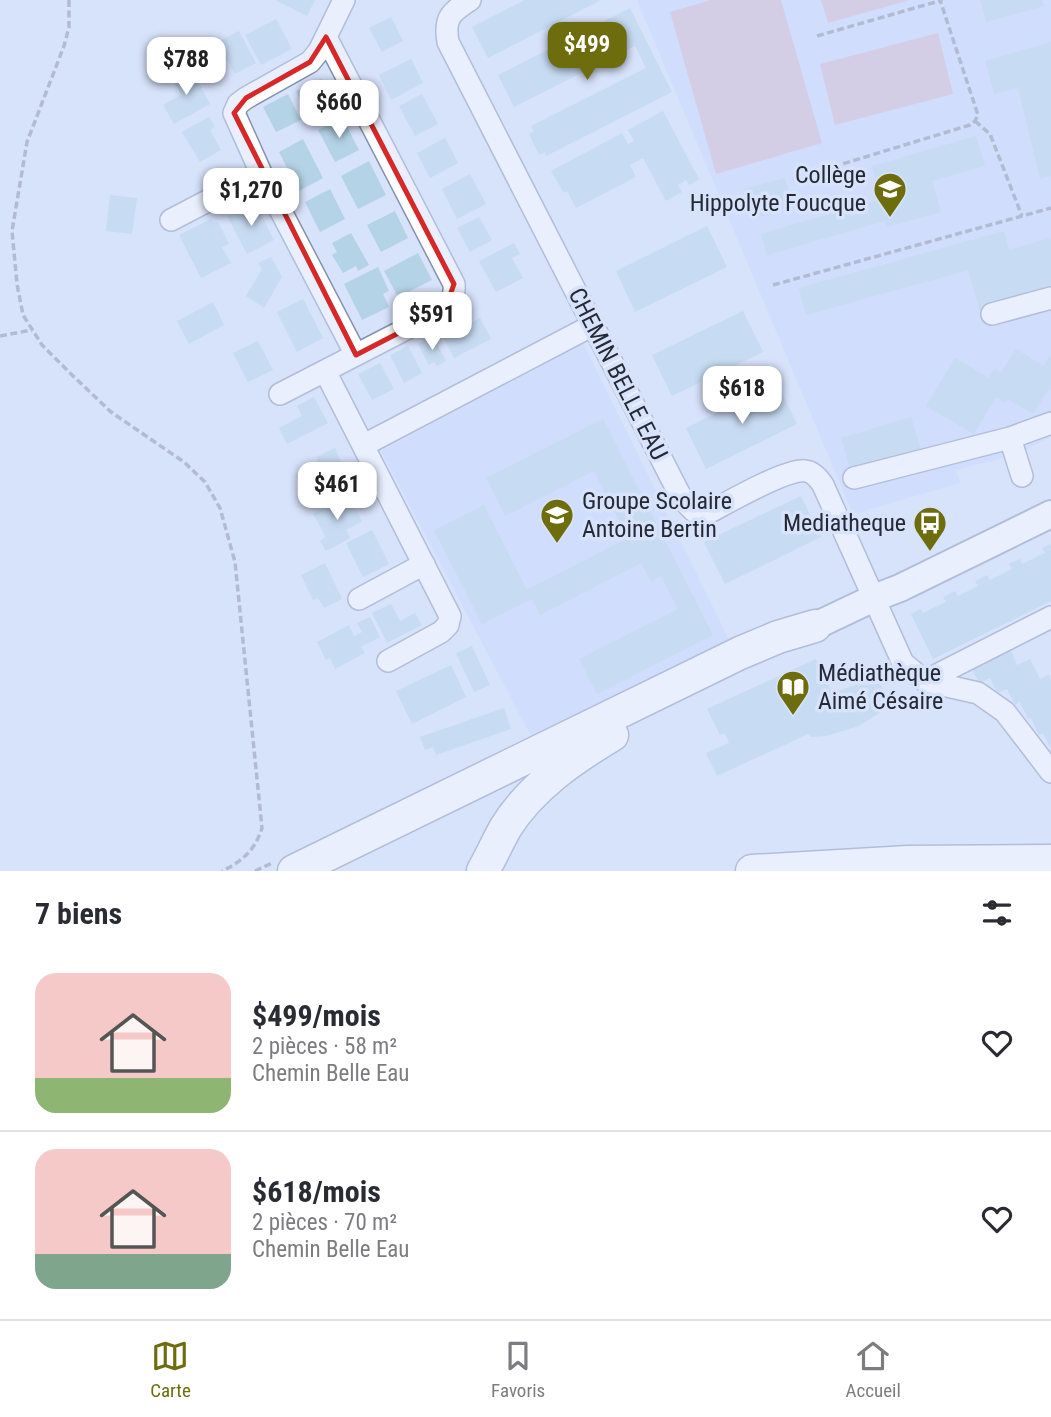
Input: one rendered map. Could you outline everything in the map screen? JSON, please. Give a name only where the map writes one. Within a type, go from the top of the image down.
[{"type":"highway","points":[[294,871],[740,653],[778,637],[815,626]]},
{"type":"highway","points":[[484,871],[507,826],[529,796],[555,773],[618,731],[748,666],[815,626]]},
{"type":"highway","points":[[751,871],[908,862],[1051,861]]},
{"type":"main road","points":[[815,626],[900,588],[1051,514]]},
{"type":"street","points":[[344,0],[310,62],[238,104],[234,113],[261,173],[356,355]]},
{"type":"street","name":"CHEMIN BELLE EAU","points":[[470,0],[453,12],[445,26],[448,42],[682,499],[694,511],[708,513],[790,472],[807,471],[823,485],[874,598]]},
{"type":"street","points":[[280,394],[445,309],[451,302],[454,284],[326,37]]},
{"type":"street","points":[[170,220],[261,173]]},
{"type":"street","points":[[992,314],[1051,298]]},
{"type":"street","points":[[364,445],[593,325]]},
{"type":"street","points":[[325,371],[450,616],[448,625],[441,632],[388,661]]},
{"type":"street","points":[[854,478],[1010,438],[1051,423]]},
{"type":"street","points":[[1010,438],[1022,476]]},
{"type":"street","points":[[359,599],[424,564]]},
{"type":"street","points":[[874,598],[903,663],[925,681],[978,694],[1005,712],[1051,772]]},
{"type":"street","points":[[925,681],[1051,617]]},
{"type":"path","points":[[69,0],[69,27],[27,142],[12,231],[17,284],[23,316],[42,345],[111,412],[184,462],[198,475],[215,499],[224,521],[235,562],[262,828],[250,853],[237,864],[222,871]]},
{"type":"path","points":[[793,179],[975,121],[978,115],[941,0],[817,36]]},
{"type":"path","points":[[975,121],[990,134],[1021,216]]},
{"type":"path","points":[[774,285],[1051,208]]},
{"type":"path","points":[[0,336],[32,330]]},
{"type":"highlighted area","points":[[326,37],[454,284],[445,309],[356,355],[234,113],[246,98],[310,62]]},
{"type":"shaded area","name":"Collège Hippolyte Foucque","points":[[637,0],[1051,0],[1051,437],[1015,455],[956,470],[960,483],[853,514]]},
{"type":"shaded area","points":[[711,0],[781,0],[822,143],[716,174],[670,12]]},
{"type":"shaded area","points":[[821,0],[910,0],[828,23]]},
{"type":"shaded area","points":[[938,33],[953,94],[835,125],[820,64]]},
{"type":"shaded area","name":"Groupe Scolaire Antoine Bertin","points":[[583,343],[729,640],[531,736],[381,451]]},
{"type":"building","points":[[275,0],[315,0],[307,16]]},
{"type":"building","points":[[525,0],[601,0],[488,58],[472,27]]},
{"type":"building","points":[[980,0],[1042,0],[1044,6],[986,22]]},
{"type":"building","points":[[630,8],[672,92],[546,156],[545,152],[539,155],[529,134],[534,131],[531,126],[646,68],[635,46],[514,107],[498,75]]},
{"type":"building","points":[[391,17],[403,41],[382,52],[369,28]]},
{"type":"building","points":[[276,19],[292,49],[261,65],[245,35]]},
{"type":"building","points":[[239,31],[256,63],[235,74],[224,55],[220,57],[214,44]]},
{"type":"building","points":[[1051,42],[1051,176],[1040,179],[1018,88],[994,94],[985,61]]},
{"type":"building","points":[[411,59],[423,83],[391,100],[379,75]]},
{"type":"building","points":[[191,68],[210,104],[174,124],[163,105],[181,95],[172,78]]},
{"type":"building","points":[[321,79],[333,103],[308,115],[296,91]]},
{"type":"building","points":[[288,94],[301,120],[276,132],[263,107]]},
{"type":"building","points":[[422,94],[438,124],[415,136],[399,106]]},
{"type":"building","points":[[663,111],[699,179],[689,185],[686,180],[678,185],[682,192],[666,201],[643,158],[630,165],[636,177],[576,208],[551,171],[622,133],[628,144],[634,141],[628,130]]},
{"type":"building","points":[[209,117],[215,127],[210,130],[221,150],[200,162],[182,132]]},
{"type":"building","points":[[342,117],[359,150],[335,162],[318,130]]},
{"type":"building","points":[[976,136],[985,166],[932,181],[941,212],[887,227],[885,221],[767,255],[761,234],[881,199],[872,166]]},
{"type":"building","points":[[445,138],[458,163],[430,178],[417,153]]},
{"type":"building","points":[[303,139],[323,178],[299,191],[279,152]]},
{"type":"building","points":[[369,161],[386,195],[358,209],[341,176]]},
{"type":"building","points":[[470,174],[486,204],[457,219],[442,189]]},
{"type":"building","points":[[785,178],[794,208],[752,219],[744,189]]},
{"type":"building","points":[[330,189],[345,219],[320,232],[305,202]]},
{"type":"building","points":[[110,195],[137,198],[132,234],[106,231]]},
{"type":"building","points":[[254,201],[274,240],[247,254],[227,216]]},
{"type":"building","points":[[395,211],[408,238],[381,252],[367,225]]},
{"type":"building","points":[[479,217],[492,240],[470,252],[457,228]]},
{"type":"building","points":[[211,219],[214,223],[218,222],[229,244],[222,247],[231,263],[201,278],[179,235]]},
{"type":"building","points":[[707,226],[727,267],[635,312],[616,271]]},
{"type":"building","points":[[1004,231],[1009,250],[1051,238],[1051,293],[980,312],[968,270],[806,315],[799,288]]},
{"type":"building","points":[[351,233],[369,265],[358,271],[356,266],[343,273],[332,255],[337,252],[332,243]]},
{"type":"building","points":[[514,243],[520,254],[512,258],[523,278],[496,292],[479,261]]},
{"type":"building","points":[[418,253],[432,280],[398,297],[384,271]]},
{"type":"building","points":[[271,257],[282,277],[264,308],[246,296],[262,269],[258,263]]},
{"type":"building","points":[[378,267],[389,291],[383,294],[389,307],[362,320],[344,284]]},
{"type":"building","points":[[303,299],[323,338],[297,352],[277,312]]},
{"type":"building","points":[[213,302],[224,325],[189,344],[177,321]]},
{"type":"building","points":[[743,311],[763,352],[672,396],[652,355]]},
{"type":"building","points":[[468,316],[471,323],[480,318],[491,339],[454,358],[440,331]]},
{"type":"building","points":[[433,336],[446,361],[437,366],[434,362],[429,365],[418,344]]},
{"type":"building","points":[[258,341],[273,370],[248,382],[233,353]]},
{"type":"building","points":[[408,346],[422,373],[404,383],[390,355]]},
{"type":"building","points":[[1016,349],[1044,366],[1051,354],[1051,385],[1033,414],[1008,399],[1005,403],[996,397],[974,434],[926,406],[955,358],[989,378],[994,369],[1001,373]]},
{"type":"building","points":[[380,363],[394,389],[372,400],[358,374]]},
{"type":"building","points":[[777,383],[797,424],[706,469],[686,428]]},
{"type":"building","points":[[314,397],[328,423],[287,444],[279,428],[302,416],[297,406]]},
{"type":"building","points":[[911,417],[921,450],[851,471],[841,438]]},
{"type":"building","points":[[603,419],[713,635],[597,694],[579,659],[678,609],[661,576],[651,582],[641,563],[540,615],[532,599],[482,624],[434,530],[484,505],[527,590],[628,538],[594,471],[505,516],[486,478]]},
{"type":"building","points":[[335,448],[346,473],[305,493],[296,475],[303,471],[301,469],[318,461],[316,457]]},
{"type":"building","points":[[347,494],[362,521],[346,530],[350,538],[326,551],[320,541],[326,537],[313,514],[328,505],[329,509],[337,505],[335,501]]},
{"type":"building","points":[[801,496],[821,537],[725,584],[704,542]]},
{"type":"building","points":[[372,530],[389,564],[363,577],[346,543]]},
{"type":"building","points":[[1051,544],[1051,601],[933,659],[911,614],[920,609],[923,613],[946,602],[943,597],[955,591],[958,596],[978,586],[975,581],[987,575],[990,580],[1012,569],[1009,564],[1020,559],[1022,564],[1045,553],[1042,548]]},
{"type":"building","points":[[325,563],[342,599],[324,608],[318,598],[313,600],[301,575]]},
{"type":"building","points":[[391,604],[400,621],[415,613],[422,625],[387,643],[372,613]]},
{"type":"building","points":[[370,617],[380,637],[361,647],[365,653],[335,669],[330,658],[326,660],[317,642],[349,625],[354,636],[362,632],[357,623]]},
{"type":"building","points":[[472,646],[490,685],[474,692],[456,653]]},
{"type":"building","points":[[1011,651],[1017,665],[1030,659],[1040,679],[1049,675],[1051,749],[1043,733],[1039,735],[1031,718],[1028,719],[1020,702],[1015,705],[1007,689],[997,693],[990,678],[979,683],[972,669]]},
{"type":"building","name":"Médiathèque Aimé Césaire","points":[[816,659],[832,693],[856,685],[880,684],[889,698],[889,707],[859,726],[826,736],[811,737],[808,734],[717,776],[706,753],[729,743],[725,733],[720,735],[707,709]]},
{"type":"building","points":[[451,665],[466,697],[412,724],[396,691]]},
{"type":"building","points":[[504,708],[511,729],[436,755],[433,747],[425,750],[420,737]]},
{"type":"place","name":"Collège Hippolyte Foucque","points":[[890,219]]},
{"type":"place","name":"Groupe Scolaire Antoine Bertin","points":[[557,545]]},
{"type":"place","name":"Mediatheque","points":[[930,553]]},
{"type":"place","name":"Médiathèque Aimé Césaire","points":[[793,717]]}]
